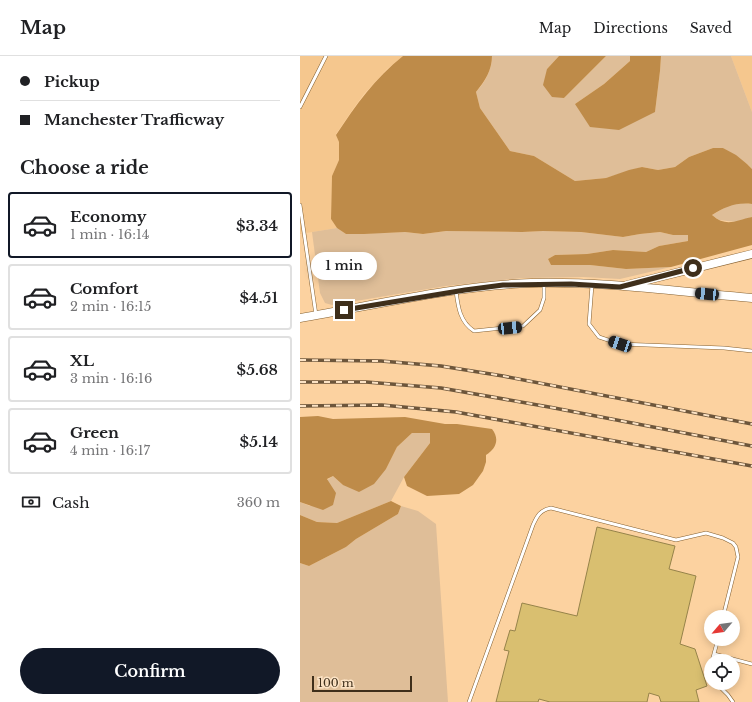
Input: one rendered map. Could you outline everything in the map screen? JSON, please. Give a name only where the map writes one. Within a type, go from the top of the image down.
[{"type":"main road","points":[[620,287],[752,254]]},
{"type":"main road","points":[[300,318],[456,291],[503,285],[544,283],[620,287],[752,298]]},
{"type":"lane","points":[[300,107],[326,56]]},
{"type":"lane","points":[[300,205],[316,315]]},
{"type":"lane","points":[[456,291],[462,319],[467,326],[474,331],[523,326],[540,310],[544,298],[544,283]]},
{"type":"lane","points":[[592,285],[590,324],[599,337],[620,344],[724,348],[752,351]]},
{"type":"lane","points":[[469,702],[533,525],[538,515],[543,510],[551,508],[676,540],[706,533],[723,538],[733,543],[736,547],[738,557],[725,610]]},
{"type":"lane","points":[[714,654],[716,646]]},
{"type":"lane","points":[[740,661],[752,664]]},
{"type":"lane","points":[[724,690],[733,702]]},
{"type":"shaded area","points":[[300,56],[403,56],[387,69],[364,94],[336,134],[339,142],[339,160],[332,176],[331,219],[337,228],[300,234]]},
{"type":"shaded area","points":[[403,56],[492,56],[491,66],[487,75],[476,92],[480,108],[510,151],[534,156],[575,181],[606,178],[642,167],[658,170],[675,167],[689,157],[713,148],[723,148],[736,155],[752,169],[752,204],[731,206],[712,215],[717,219],[727,222],[752,217],[752,245],[671,267],[626,269],[590,265],[551,265],[548,259],[555,255],[587,254],[613,250],[646,252],[659,246],[688,241],[688,235],[673,235],[660,232],[623,237],[581,232],[543,231],[446,231],[423,234],[405,232],[346,234],[337,228],[331,219],[332,176],[339,160],[339,142],[336,135],[366,92],[393,64]]},
{"type":"shaded area","points":[[492,56],[559,56],[547,69],[564,98],[606,56],[630,56],[630,61],[604,84],[575,104],[655,112],[661,56],[731,56],[752,112],[752,169],[723,148],[713,148],[689,157],[675,167],[658,170],[642,167],[606,178],[575,181],[534,156],[510,151],[480,108],[476,92],[487,76],[491,66]]},
{"type":"shaded area","points":[[559,56],[606,56],[564,98],[552,97],[543,85],[547,69]]},
{"type":"shaded area","points":[[630,56],[661,56],[655,112],[619,130],[590,127],[575,104],[604,84],[630,61]]},
{"type":"shaded area","points":[[731,56],[752,56],[752,112]]},
{"type":"shaded area","points":[[731,204],[752,204],[752,217],[736,222],[719,220],[712,215]]},
{"type":"shaded area","points":[[337,228],[346,234],[405,232],[423,234],[446,231],[543,231],[581,232],[623,237],[660,232],[673,235],[688,235],[688,241],[659,246],[646,252],[613,250],[587,254],[555,255],[548,259],[551,265],[590,265],[626,269],[671,267],[620,279],[583,277],[522,278],[446,286],[332,305],[325,303],[320,293],[312,232]]},
{"type":"shaded area","points":[[318,416],[333,419],[405,417],[445,424],[457,424],[492,429],[496,436],[496,444],[486,455],[486,462],[483,471],[473,485],[459,494],[427,496],[407,486],[404,477],[430,443],[430,433],[412,433],[397,447],[386,469],[374,484],[359,492],[343,485],[333,476],[327,479],[336,493],[333,505],[323,510],[300,502],[300,417]]},
{"type":"shaded area","points":[[412,433],[430,433],[430,443],[404,477],[391,501],[337,523],[317,522],[300,515],[300,502],[310,506],[327,480],[333,476],[343,485],[386,469],[397,447]]},
{"type":"shaded area","points":[[391,501],[401,506],[398,514],[356,539],[346,547],[309,566],[300,563],[300,515],[317,522],[337,523]]},
{"type":"shaded area","points":[[401,506],[418,511],[436,524],[448,702],[300,702],[300,563],[309,566],[346,547],[356,539],[398,514]]},
{"type":"building","points":[[597,527],[675,546],[669,569],[696,576],[680,644],[695,649],[704,677],[704,687],[696,690],[699,702],[661,702],[659,696],[649,693],[647,702],[550,702],[539,699],[538,702],[496,702],[509,651],[504,650],[510,630],[515,631],[522,603],[577,616]]},
{"type":"railway","points":[[300,360],[381,361],[441,366],[503,376],[752,424]]},
{"type":"railway","points":[[300,382],[366,382],[441,388],[752,446]]},
{"type":"railway","points":[[300,406],[382,405],[456,412],[752,466]]},
{"type":"route","points":[[344,310],[503,285],[532,283],[620,287],[693,268]]}]
